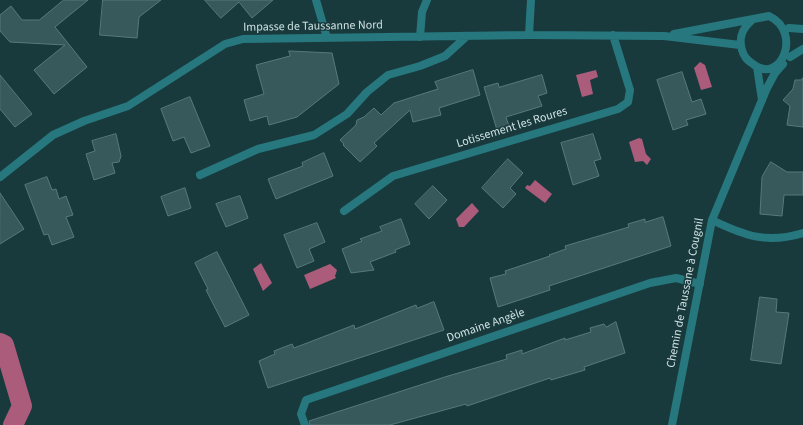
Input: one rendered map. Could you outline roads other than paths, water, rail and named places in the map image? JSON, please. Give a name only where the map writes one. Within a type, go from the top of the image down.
[{"type":"street","points":[[316,0],[327,38]]},
{"type":"street","points":[[420,37],[422,12],[427,0]]},
{"type":"street","points":[[529,35],[531,0]]},
{"type":"street","points":[[783,64],[771,69],[757,67],[746,59],[740,45],[743,31],[752,20],[769,16],[781,20],[790,28],[794,42],[790,56]]},
{"type":"street","name":"Impasse de Taussanne Nord","points":[[664,36],[752,20]]},
{"type":"street","points":[[790,28],[803,29]]},
{"type":"street","name":"Impasse de Taussanne Nord","points":[[0,178],[53,135],[84,121],[128,106],[225,44],[243,40],[529,35],[664,36],[740,45]]},
{"type":"street","points":[[200,175],[258,150],[314,135],[347,114],[368,92],[388,75],[420,66],[445,56],[467,36]]},
{"type":"street","name":"Lotissement les Roures","points":[[344,211],[393,176],[618,109],[628,102],[630,90],[613,36]]},
{"type":"street","name":"Chemin de Taussane à Cougnil","points":[[672,425],[712,220],[775,72],[790,56],[803,49]]},
{"type":"street","points":[[757,67],[762,103]]},
{"type":"street","points":[[712,220],[740,234],[764,238],[787,237],[803,232]]},
{"type":"street","name":"Domaine Angèle","points":[[304,425],[301,414],[306,400],[650,283],[676,278],[700,284]]},
{"type":"waterway","points":[[0,343],[4,345],[22,406],[13,425]]}]
